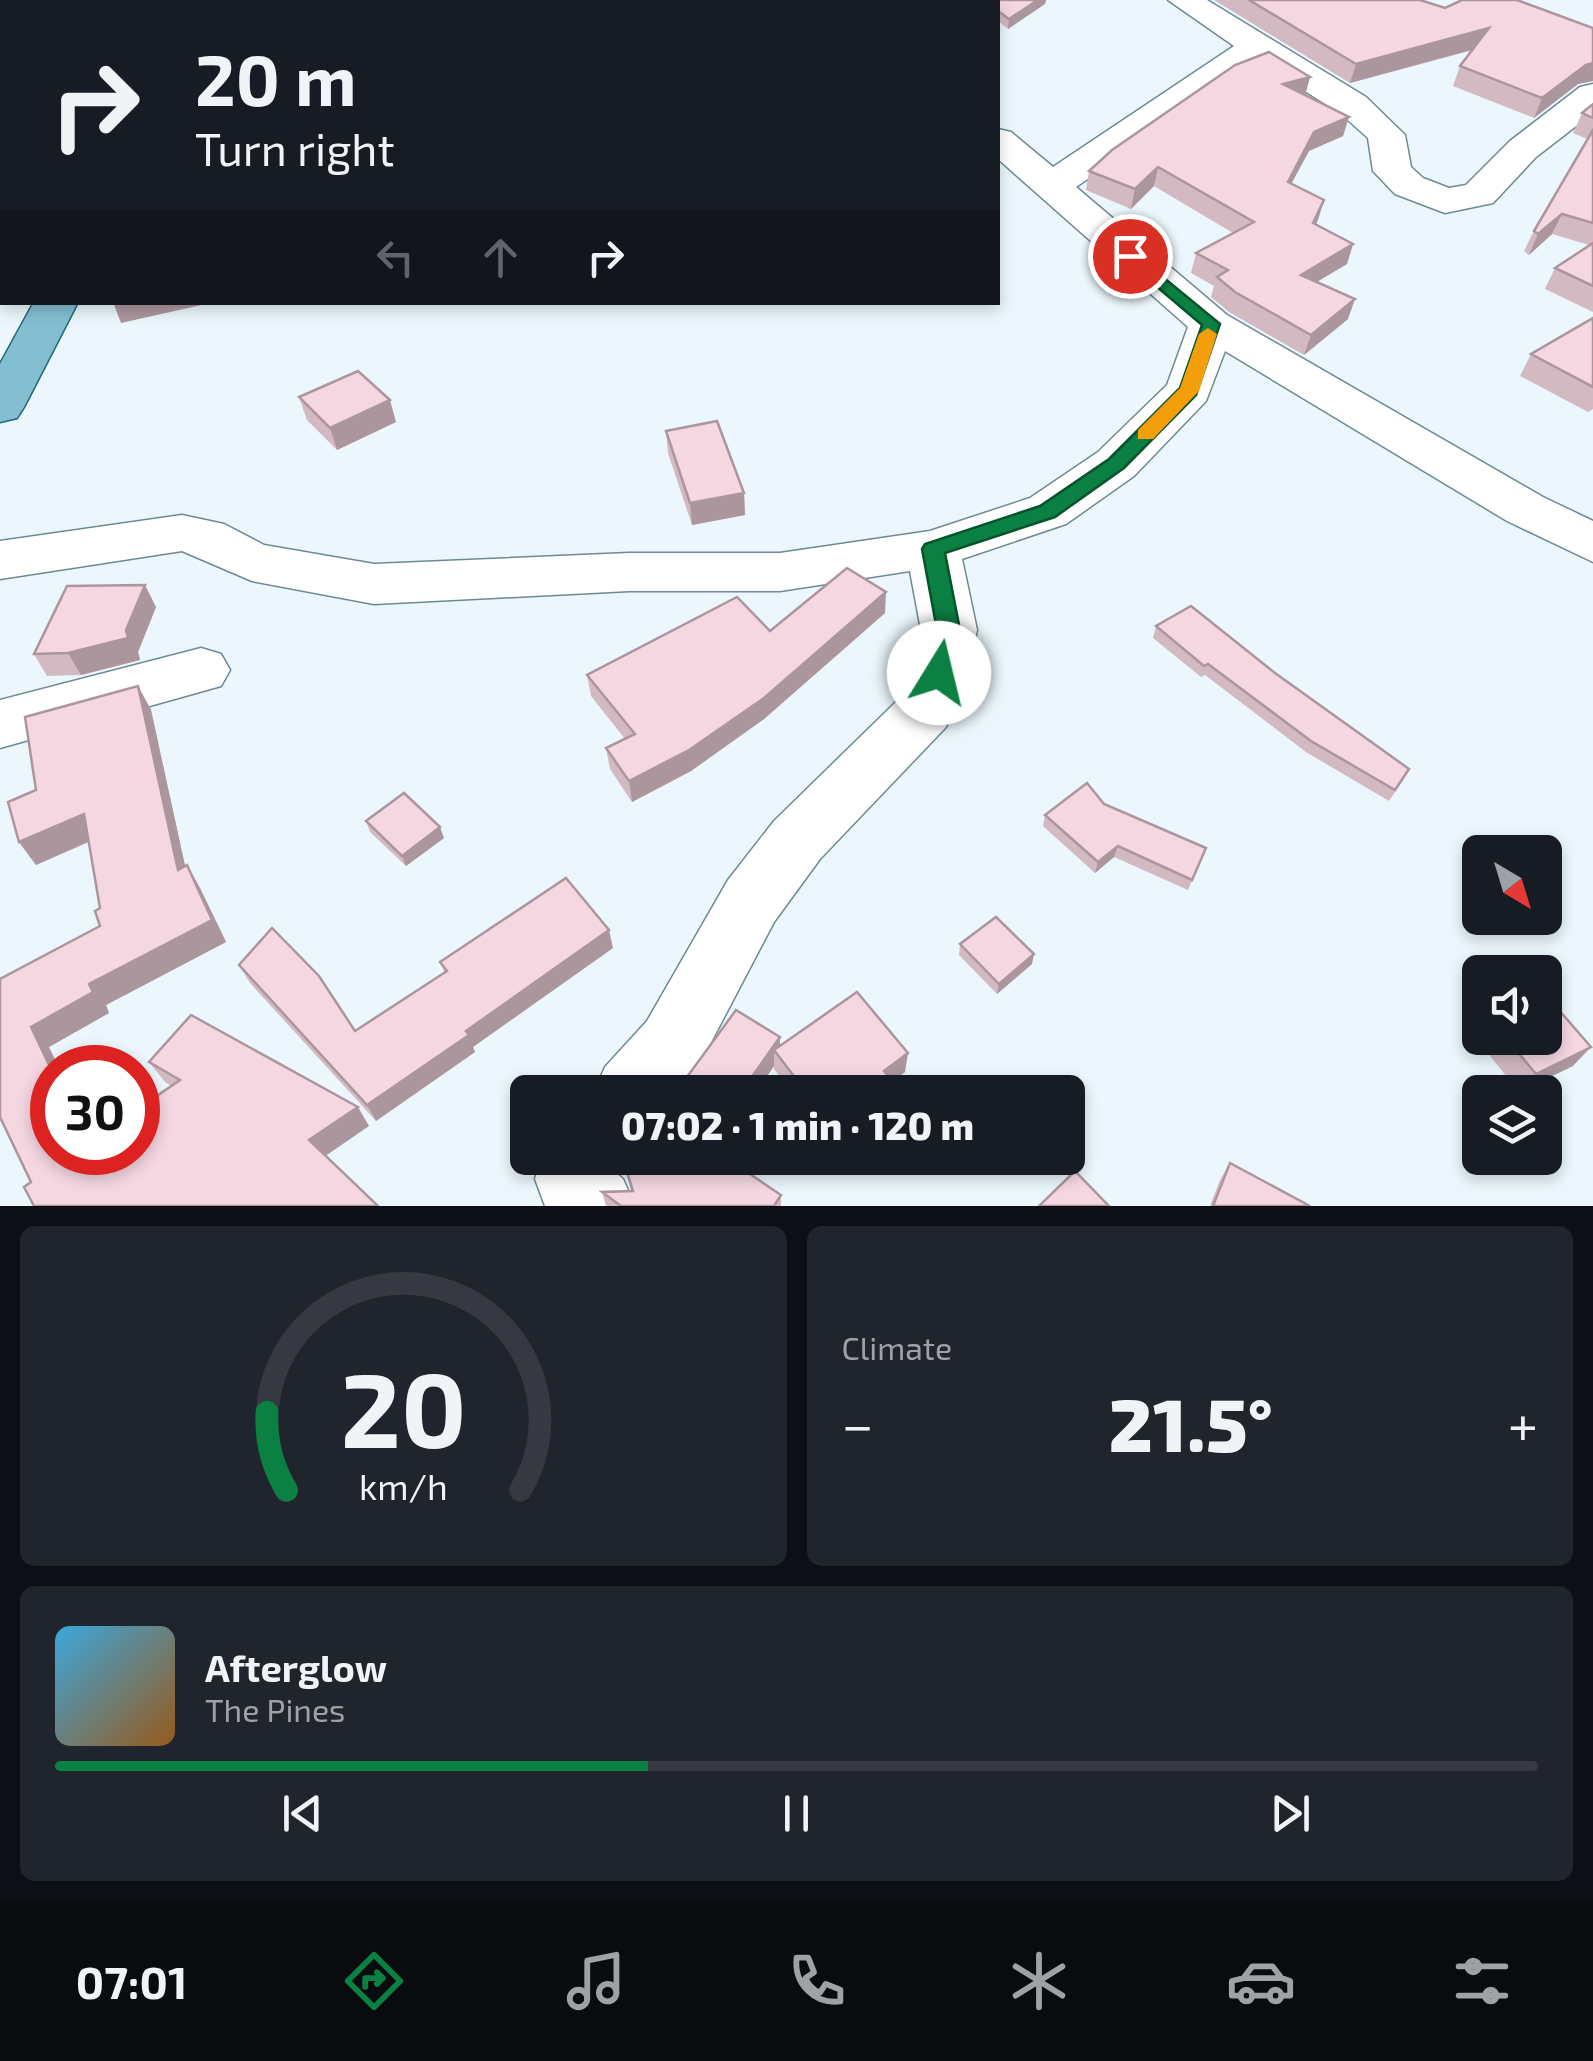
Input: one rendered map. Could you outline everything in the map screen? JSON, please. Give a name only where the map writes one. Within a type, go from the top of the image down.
[{"type":"main road","points":[[0,407],[54,305]]},
{"type":"street","points":[[1184,0],[1353,106],[1386,135],[1392,171],[1408,186],[1444,201],[1479,195],[1522,150],[1593,95]]},
{"type":"street","points":[[1050,187],[1207,76],[1258,46]]},
{"type":"street","points":[[1000,142],[1211,324],[1525,509],[1593,543]]},
{"type":"street","points":[[0,560],[182,533],[223,545],[252,562],[374,584],[629,572],[780,572],[933,549],[1048,512],[1116,464],[1189,391],[1211,324]]},
{"type":"street","points":[[645,1075],[672,1045],[751,902],[797,840],[925,711],[939,673],[948,630],[933,549]]},
{"type":"street","points":[[0,724],[200,670]]},
{"type":"street","points":[[573,1175],[574,1190],[596,1206]]},
{"type":"building","points":[[1000,0],[1038,0],[1009,19],[1000,12]]},
{"type":"building","points":[[1249,0],[1420,0],[1445,8],[1462,0],[1517,0],[1593,28],[1593,63],[1542,98],[1460,66],[1489,28],[1356,64]]},
{"type":"building","points":[[1269,52],[1310,77],[1283,84],[1349,117],[1314,132],[1288,182],[1324,200],[1313,223],[1353,244],[1301,275],[1355,299],[1311,335],[1235,292],[1217,277],[1228,270],[1196,253],[1254,222],[1158,167],[1135,189],[1089,171],[1112,150],[1235,65]]},
{"type":"building","points":[[1593,104],[1593,118],[1582,113]]},
{"type":"building","points":[[1593,130],[1593,223],[1562,214],[1538,234],[1534,231]]},
{"type":"building","points":[[1593,243],[1593,286],[1555,268]]},
{"type":"building","points":[[1593,318],[1593,387],[1531,354]]},
{"type":"building","points":[[358,371],[390,400],[330,428],[299,397]]},
{"type":"building","points":[[717,421],[744,493],[690,503],[666,431]]},
{"type":"building","points":[[847,568],[886,592],[764,698],[689,750],[629,781],[606,748],[635,734],[587,675],[737,597],[770,631]]},
{"type":"building","points":[[145,585],[126,630],[128,638],[68,653],[34,654],[67,586]]},
{"type":"building","points":[[1191,606],[1275,673],[1409,769],[1395,790],[1311,741],[1208,664],[1204,666],[1156,626]]},
{"type":"building","points":[[138,686],[178,870],[187,865],[212,920],[89,984],[93,992],[31,1027],[40,1045],[30,1045],[30,1175],[160,1175],[160,1094],[180,1080],[160,1068],[160,1050],[191,1015],[358,1107],[309,1140],[378,1206],[34,1206],[24,1187],[31,1182],[0,1117],[0,979],[100,926],[95,911],[100,908],[84,814],[19,842],[8,802],[36,790],[25,717]]},
{"type":"building","points":[[1087,783],[1104,804],[1206,848],[1192,880],[1118,846],[1098,862],[1045,815]]},
{"type":"building","points":[[404,793],[440,827],[402,856],[366,821]]},
{"type":"building","points":[[566,878],[609,930],[466,1031],[469,1035],[367,1105],[239,965],[272,928],[319,976],[355,1031],[447,971],[440,962]]},
{"type":"building","points":[[996,917],[1034,954],[999,984],[960,944]]},
{"type":"building","points":[[857,992],[908,1053],[884,1071],[887,1075],[793,1075],[774,1050]]},
{"type":"building","points":[[736,1010],[780,1037],[753,1075],[688,1075]]},
{"type":"building","points":[[1562,1014],[1591,1047],[1536,1074],[1520,1055],[1562,1055]]},
{"type":"building","points":[[1230,1163],[1310,1206],[1213,1206]]},
{"type":"building","points":[[628,1175],[751,1175],[781,1195],[774,1206],[621,1206],[602,1192],[633,1191]]},
{"type":"building","points":[[1071,1175],[1079,1175],[1109,1206],[1039,1206]]},
{"type":"slow traffic","points":[[1145,434],[1189,391],[1208,334]]},
{"type":"route","points":[[939,673],[948,630],[933,549],[1048,512],[1116,464],[1189,391],[1211,324],[1130,256]]}]
